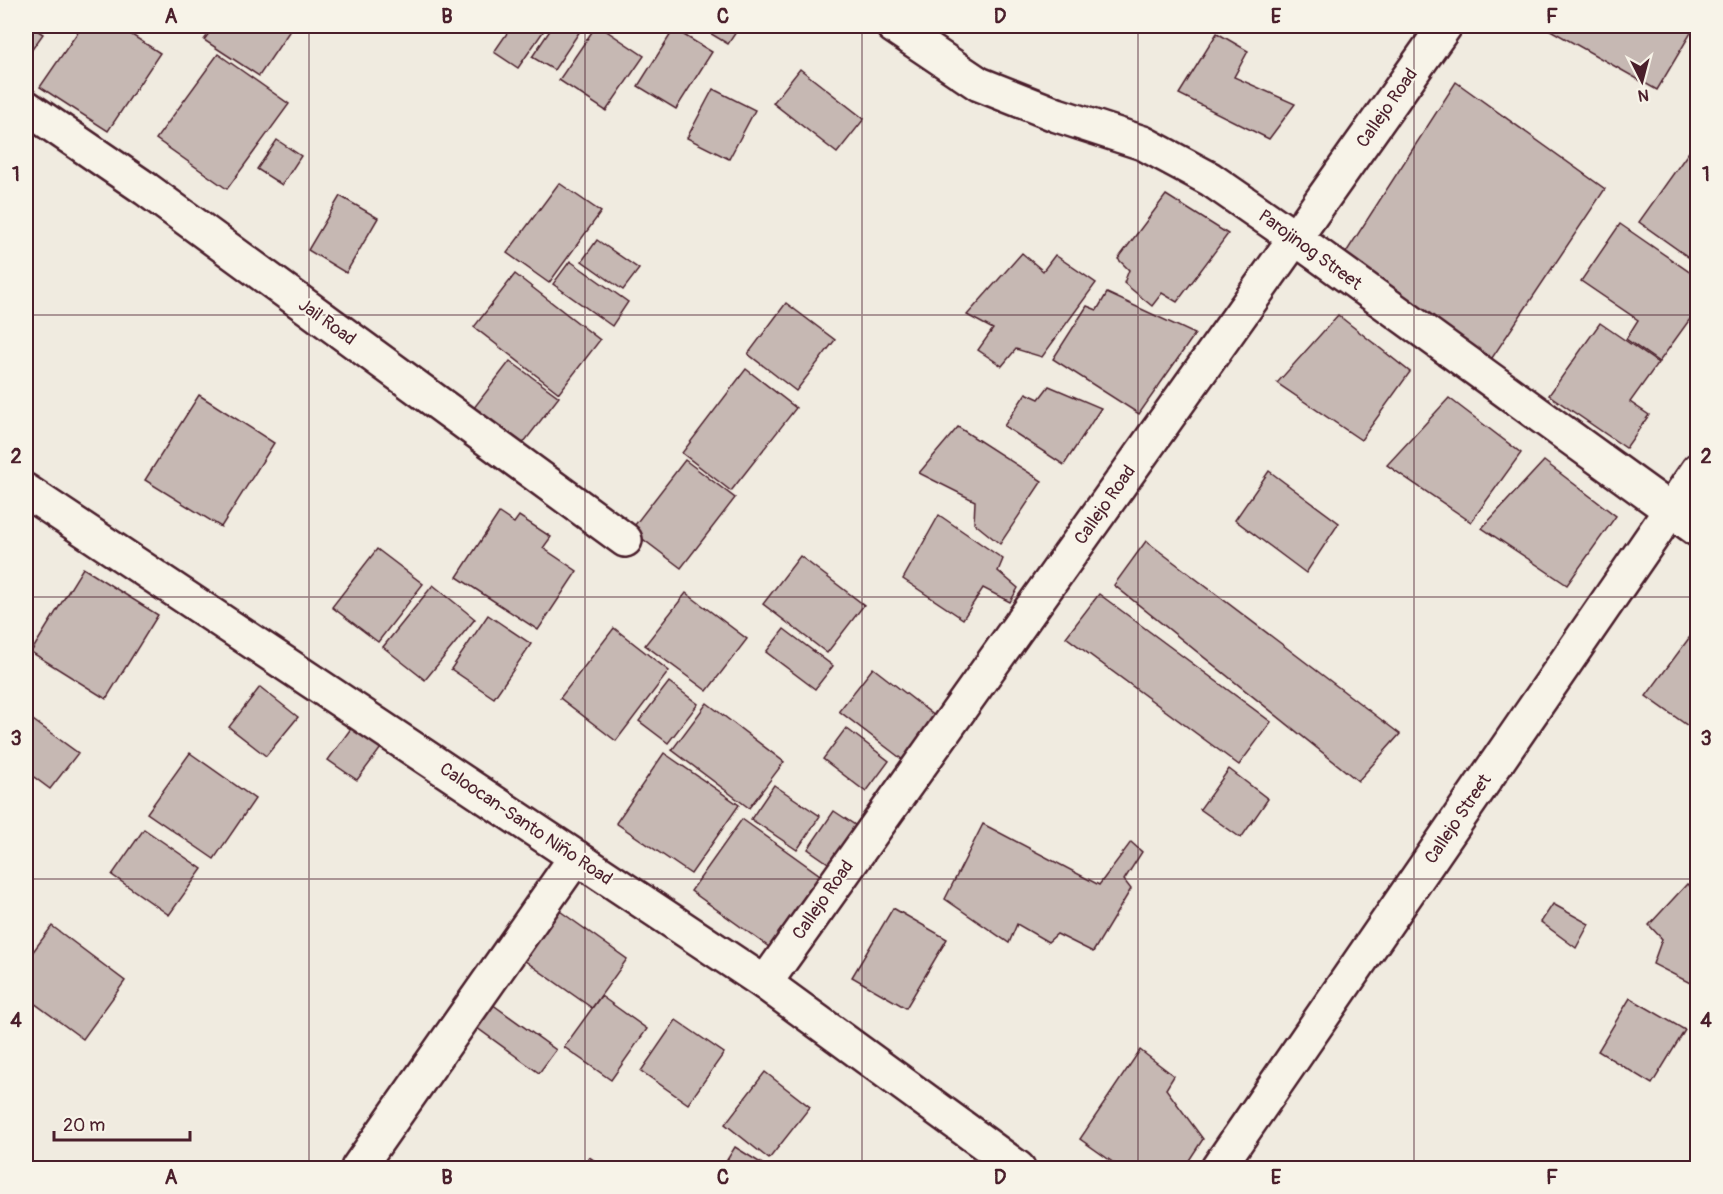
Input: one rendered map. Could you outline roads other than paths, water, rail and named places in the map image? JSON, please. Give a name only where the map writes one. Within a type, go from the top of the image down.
[{"type":"street","name":"Parojinog Street","points":[[893,26],[979,84],[1057,115],[1143,143],[1210,179],[1698,530]]},
{"type":"street","name":"Callejo Road","points":[[765,983],[1445,26]]},
{"type":"street","name":"Jail Road","points":[[26,107],[146,189],[625,540]]},
{"type":"street","name":"Callejo Street","points":[[1218,1168],[1698,470]]},
{"type":"street","name":"Caloocan-Santo Niño Road","points":[[26,490],[765,983],[1018,1168]]},
{"type":"street","points":[[358,1168],[576,857]]}]
